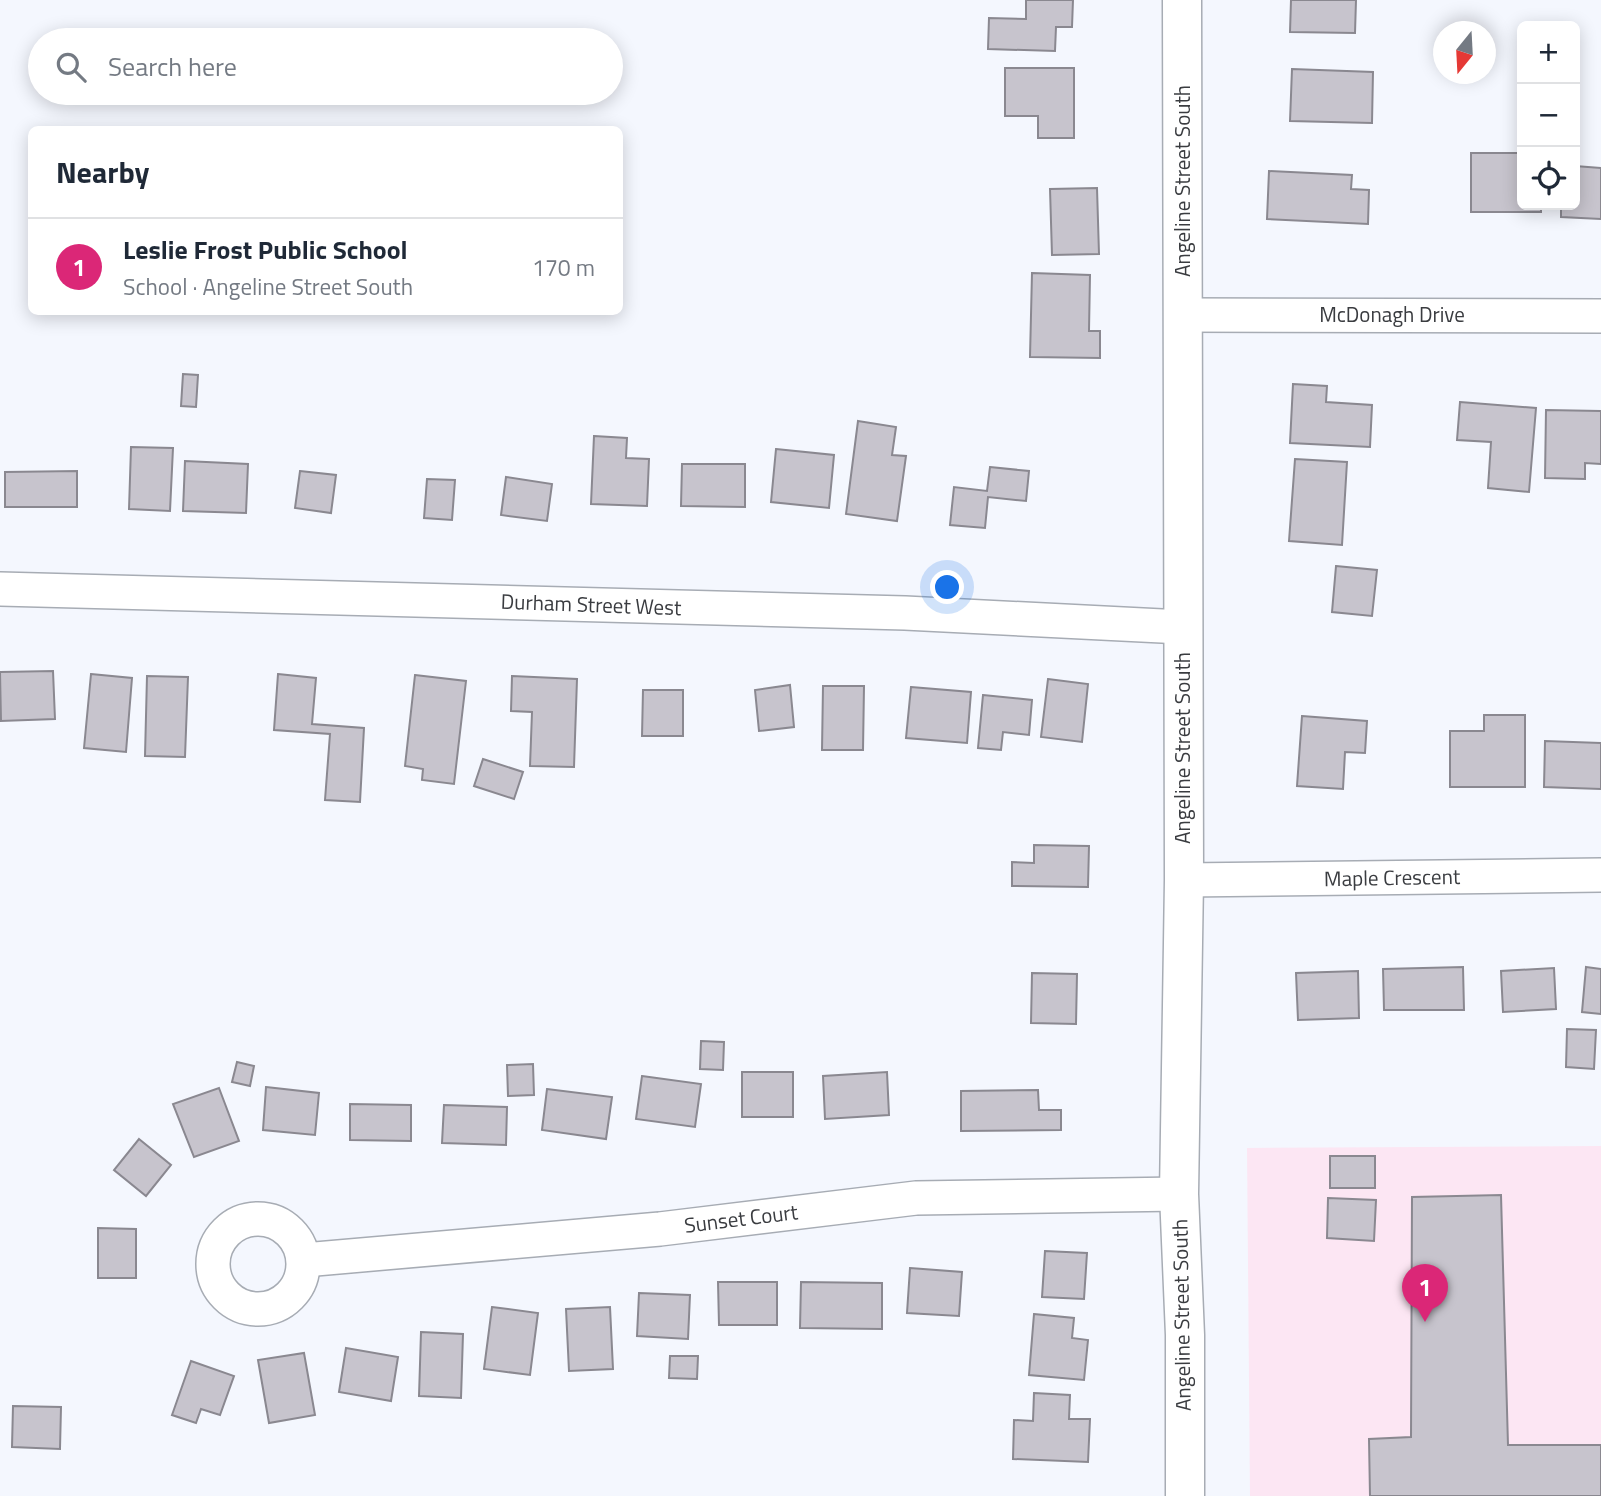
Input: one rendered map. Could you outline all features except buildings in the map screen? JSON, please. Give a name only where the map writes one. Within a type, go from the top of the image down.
[{"type":"main road","name":"Angeline Street South","points":[[1182,0],[1184,880],[1179,1194],[1185,1335],[1185,1496]]},
{"type":"street","name":"McDonagh Drive","points":[[1184,315],[1601,316]]},
{"type":"street","name":"Durham Street West","points":[[0,589],[905,613],[1182,627]]},
{"type":"street","name":"Maple Crescent","points":[[1184,880],[1601,876]]},
{"type":"street","name":"Sunset Court","points":[[304,1260],[660,1228],[916,1198],[1179,1194]]},
{"type":"shaded area","points":[[1601,1146],[1601,1496],[1250,1496],[1247,1148]]},
{"type":"place","name":"Leslie Frost Public School","points":[[1425,1322]]}]
